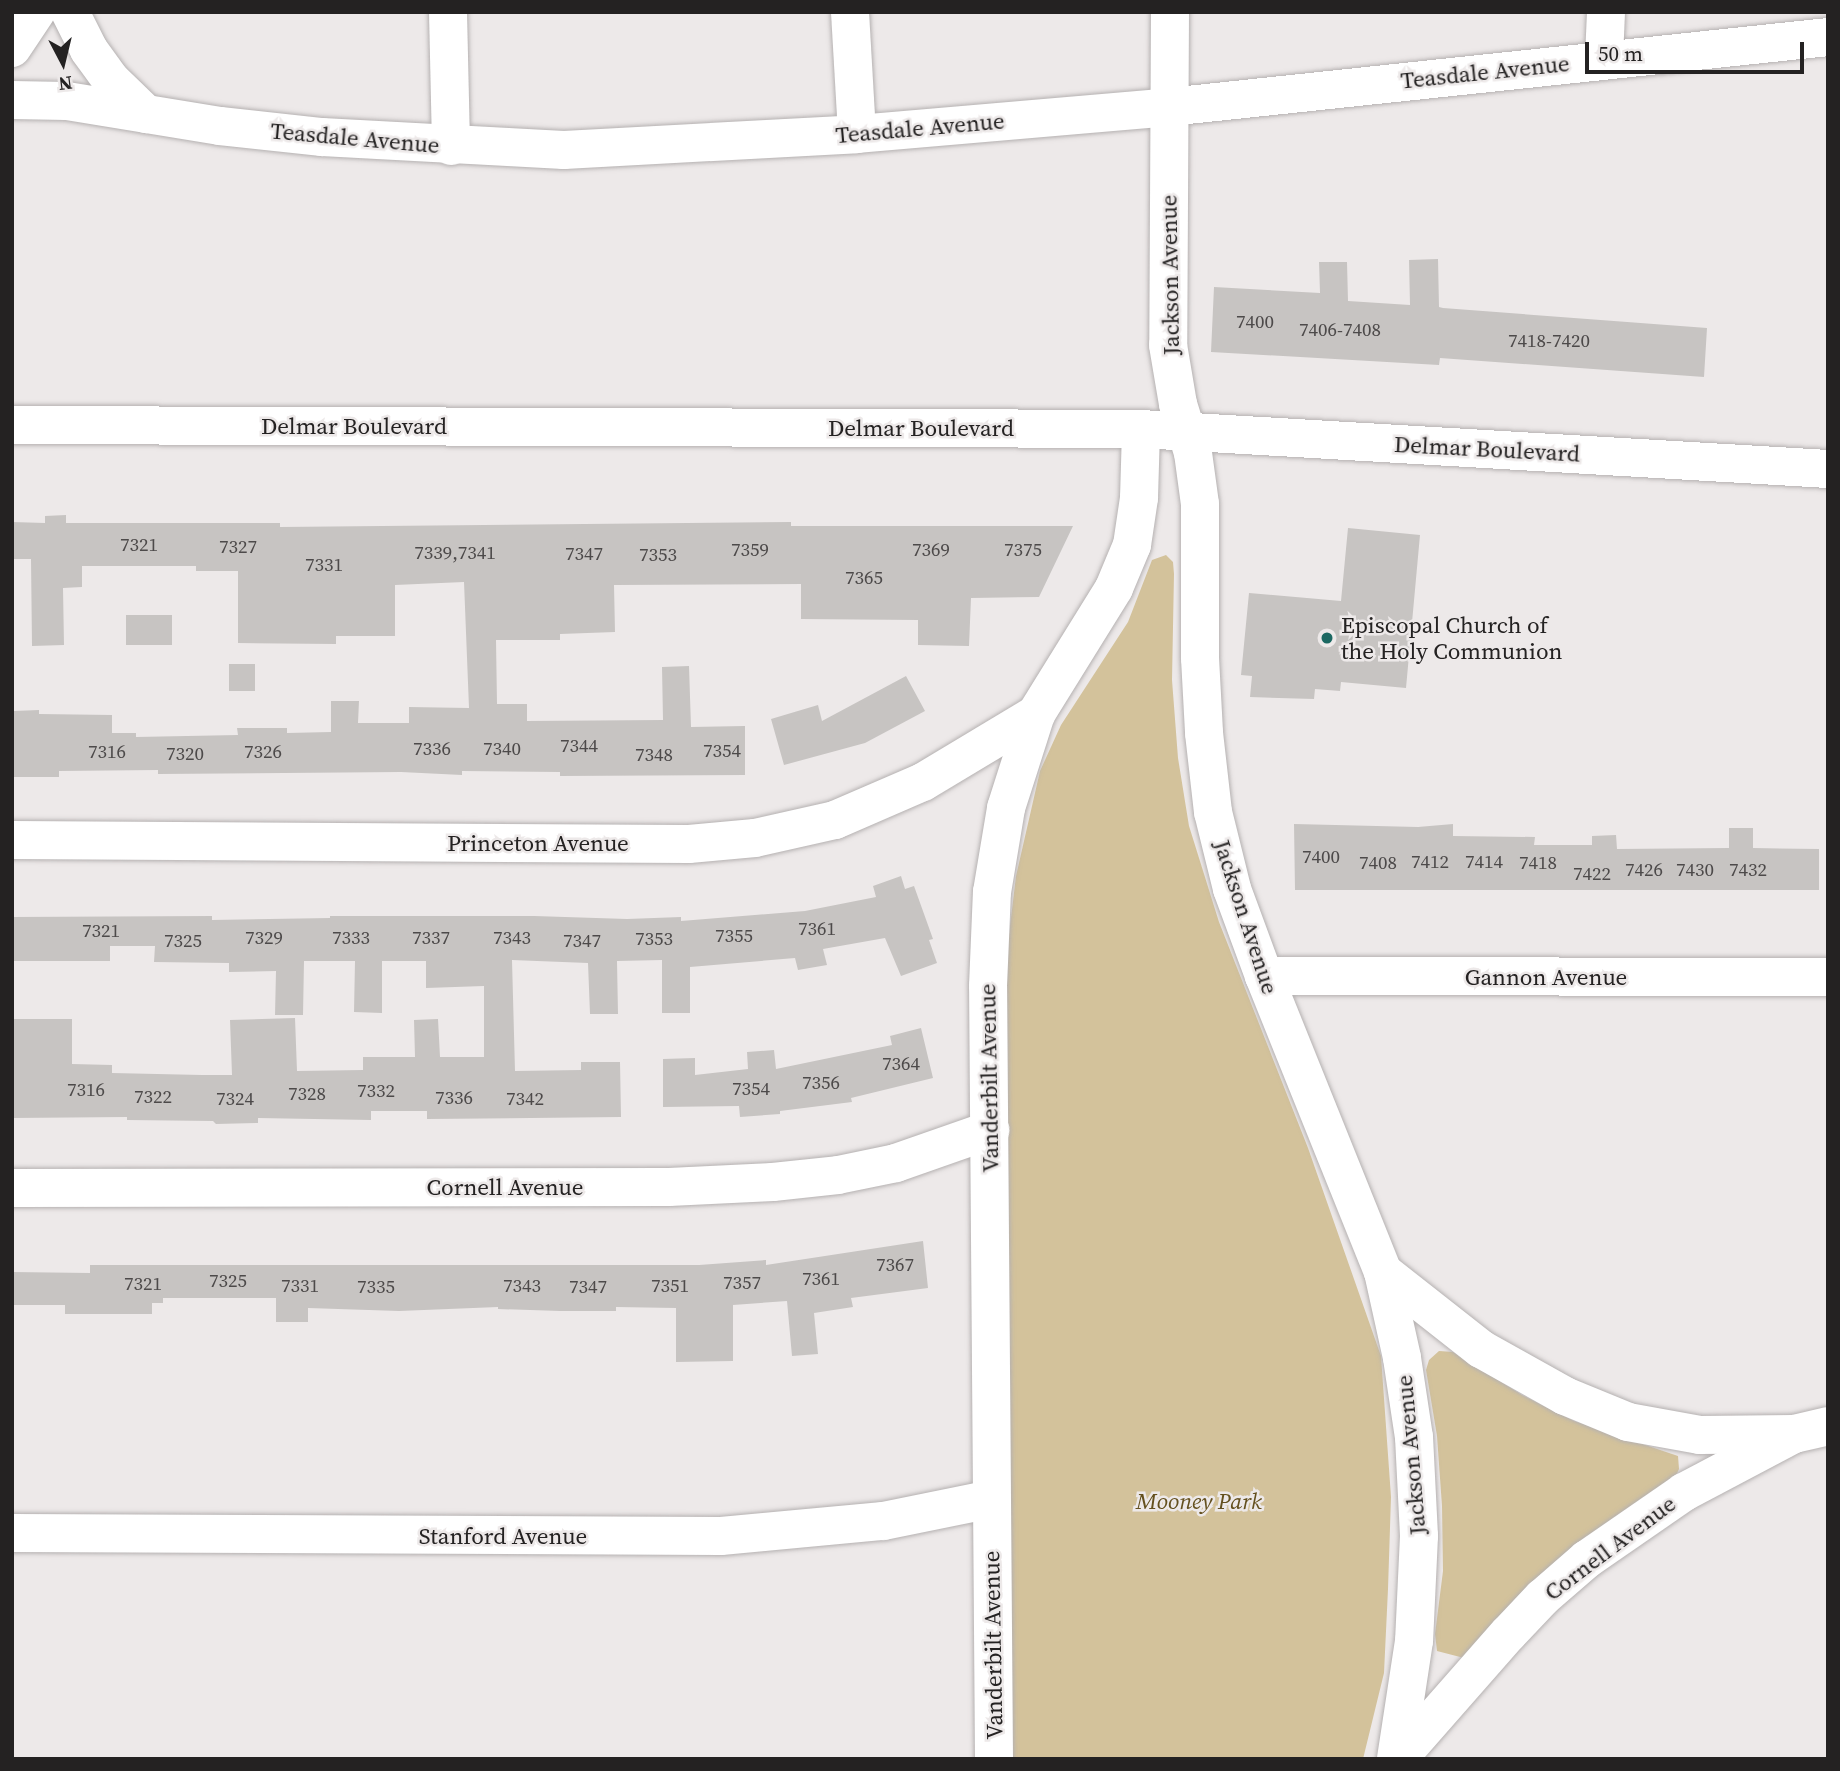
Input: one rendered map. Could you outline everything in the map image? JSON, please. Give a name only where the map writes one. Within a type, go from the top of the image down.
[{"type":"street","points":[[12,48],[36,12]]},
{"type":"street","points":[[69,12],[103,70],[146,114]]},
{"type":"street","points":[[448,12],[451,146]]},
{"type":"street","points":[[850,12],[857,134]]},
{"type":"street","name":"Jackson Avenue","points":[[1170,12],[1167,345],[1200,504],[1200,658],[1204,733],[1213,812],[1232,889],[1264,976],[1383,1272],[1402,1358],[1414,1437],[1419,1536],[1414,1641],[1397,1759]]},
{"type":"street","points":[[1604,58],[1606,12]]},
{"type":"street","name":"Teasdale Avenue","points":[[12,100],[67,101],[220,127],[322,137],[564,150],[857,134],[1169,107],[1604,58],[1828,37]]},
{"type":"street","name":"Delmar Boulevard","points":[[12,425],[1142,429],[1828,469]]},
{"type":"street","name":"Vanderbilt Avenue","points":[[994,1759],[988,986],[992,892],[1006,808],[1036,714],[1114,588],[1132,545],[1139,498],[1142,429]]},
{"type":"street","name":"Princeton Avenue","points":[[12,840],[689,844],[755,838],[835,820],[923,782],[1036,714]]},
{"type":"street","name":"Gannon Avenue","points":[[1264,976],[1828,977]]},
{"type":"street","name":"Cornell Avenue","points":[[12,1188],[669,1187],[773,1182],[838,1175],[896,1163],[990,1130]]},
{"type":"street","name":"Cornell Avenue","points":[[1383,1272],[1480,1349],[1565,1396],[1628,1422],[1700,1435],[1811,1430]]},
{"type":"street","name":"Cornell Avenue","points":[[1397,1759],[1542,1598],[1587,1559],[1684,1492],[1811,1430]]},
{"type":"street","name":"Stanford Avenue","points":[[12,1533],[722,1536],[883,1521],[991,1499]]},
{"type":"green space","name":"Mooney Park","points":[[1166,555],[1173,562],[1172,680],[1178,758],[1189,826],[1219,922],[1308,1148],[1381,1356],[1391,1497],[1388,1589],[1384,1673],[1363,1759],[1006,1759],[1005,968],[1016,876],[1040,771],[1061,725],[1128,622],[1152,560]]},
{"type":"green space","points":[[1439,1351],[1453,1352],[1522,1395],[1574,1421],[1678,1456],[1679,1469],[1673,1482],[1464,1658],[1437,1651],[1435,1634],[1443,1571],[1442,1506],[1437,1436],[1426,1370],[1429,1360]]},
{"type":"building","points":[[1438,259],[1439,307],[1707,328],[1704,377],[1440,358],[1439,365],[1211,352],[1214,287],[1320,293],[1319,262],[1347,262],[1348,301],[1410,305],[1409,260]]},
{"type":"building","points":[[66,515],[66,523],[280,523],[280,527],[791,522],[791,526],[1073,526],[1039,597],[971,598],[969,646],[918,645],[918,620],[801,619],[801,584],[614,585],[615,632],[560,634],[560,640],[496,640],[497,704],[527,704],[527,721],[663,720],[662,667],[689,666],[691,727],[745,726],[745,775],[560,776],[560,772],[462,771],[462,775],[401,772],[158,774],[158,770],[59,771],[59,777],[14,777],[14,711],[112,715],[112,733],[136,733],[136,737],[238,735],[237,728],[287,728],[287,733],[331,732],[331,701],[359,701],[358,723],[409,723],[409,707],[469,708],[464,582],[395,585],[395,636],[336,636],[336,644],[238,643],[238,571],[196,571],[196,566],[82,566],[82,587],[63,588],[64,645],[32,646],[31,559],[12,559],[12,522],[45,523],[45,516]]},
{"type":"building","name":"Episcopal Church of the Holy Communion","points":[[1348,528],[1420,535],[1406,688],[1341,682],[1340,691],[1315,689],[1314,699],[1250,697],[1252,676],[1241,675],[1249,593],[1341,601]]},
{"type":"building","points":[[126,615],[172,615],[172,645],[126,645]]},
{"type":"building","points":[[229,664],[255,664],[255,691],[229,691]]},
{"type":"building","points":[[906,676],[925,711],[865,743],[784,765],[771,719],[818,705],[822,721]]},
{"type":"building","points":[[1294,824],[1418,827],[1453,824],[1453,836],[1535,837],[1534,845],[1592,845],[1592,836],[1616,835],[1617,849],[1729,848],[1729,828],[1753,828],[1753,848],[1819,849],[1819,890],[1295,890]]},
{"type":"building","points":[[901,876],[905,889],[914,886],[933,939],[929,940],[937,963],[901,976],[885,938],[823,949],[827,965],[798,970],[795,958],[690,967],[690,1013],[662,1013],[662,960],[617,961],[618,1014],[590,1014],[588,963],[512,960],[515,1071],[581,1070],[581,1062],[620,1062],[621,1117],[427,1119],[427,1111],[371,1111],[371,1120],[258,1118],[258,1123],[216,1124],[213,1121],[127,1120],[127,1117],[12,1118],[12,1019],[72,1019],[72,1064],[112,1065],[112,1073],[232,1075],[230,1020],[295,1018],[297,1071],[363,1070],[363,1057],[415,1057],[414,1020],[438,1019],[440,1057],[484,1057],[484,986],[426,988],[426,961],[382,961],[382,1013],[354,1012],[355,961],[304,961],[303,1015],[275,1015],[276,971],[229,972],[229,963],[154,962],[155,946],[110,946],[110,961],[12,961],[12,917],[212,916],[212,920],[330,916],[534,916],[627,919],[681,917],[681,921],[805,911],[876,897],[873,886]]},
{"type":"building","points":[[921,1028],[933,1078],[851,1098],[852,1102],[780,1111],[780,1114],[740,1117],[739,1106],[663,1107],[663,1059],[695,1058],[695,1075],[748,1069],[747,1052],[774,1050],[776,1069],[892,1045],[890,1036]]},
{"type":"building","points":[[923,1241],[928,1288],[851,1298],[853,1307],[814,1313],[818,1354],[792,1356],[787,1301],[733,1305],[733,1361],[676,1362],[676,1308],[616,1307],[616,1311],[560,1311],[498,1307],[399,1311],[308,1308],[308,1322],[276,1322],[276,1298],[163,1298],[163,1303],[152,1303],[152,1314],[65,1314],[65,1305],[12,1305],[12,1272],[90,1273],[90,1265],[699,1265],[766,1260],[766,1265]]},
{"type":"place","name":"Episcopal Church of the Holy Communion","points":[[1327,638]]}]
